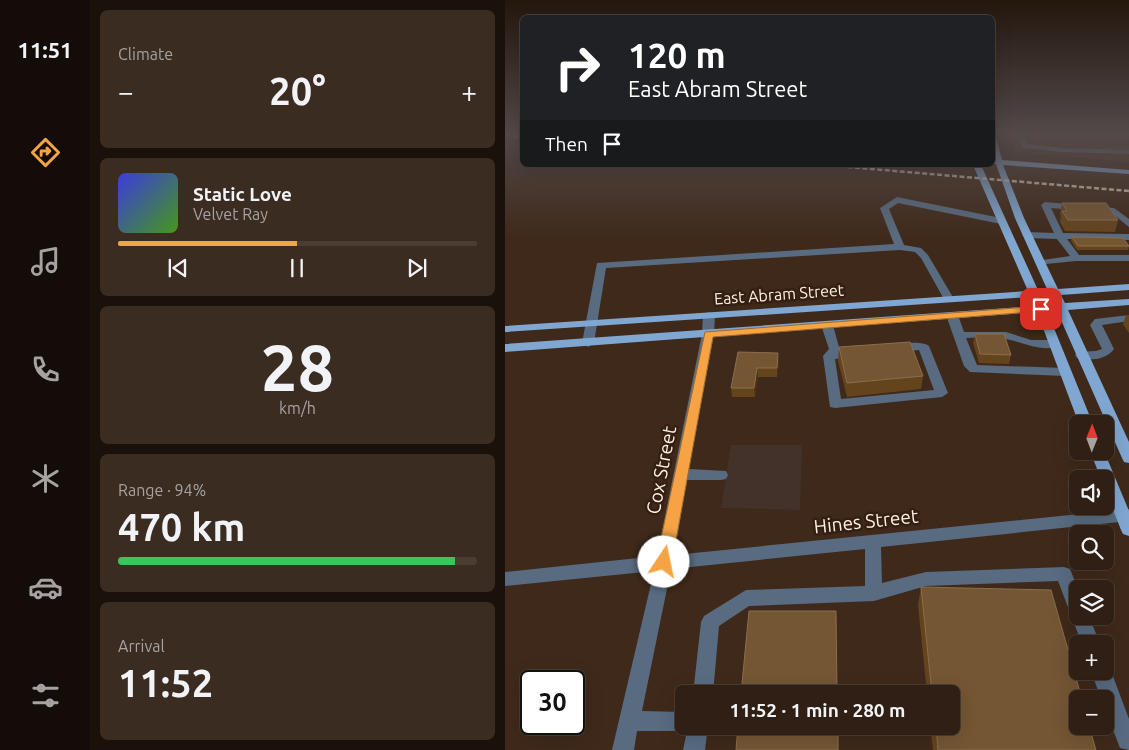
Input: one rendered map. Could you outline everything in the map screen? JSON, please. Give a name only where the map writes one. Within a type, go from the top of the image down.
[{"type":"main road","points":[[978,168],[1035,294],[1082,415]]},
{"type":"main road","points":[[998,168],[1129,458]]},
{"type":"main road","points":[[1075,168],[1129,172]]},
{"type":"main road","name":"East Abram Street","points":[[505,330],[1129,287]]},
{"type":"main road","points":[[505,348],[1129,302]]},
{"type":"main road","points":[[1101,460],[1127,520]]},
{"type":"street","points":[[899,247],[884,208],[897,200],[1001,221]]},
{"type":"street","points":[[1077,258],[1060,236],[1045,205],[1114,210],[1129,224]]},
{"type":"street","points":[[1027,235],[1129,237]]},
{"type":"street","points":[[588,343],[601,265],[899,247],[919,250],[949,299]]},
{"type":"street","points":[[1041,263],[1077,258],[1129,258]]},
{"type":"street","name":"Cox Street","points":[[623,750],[664,562],[708,334],[709,315]]},
{"type":"street","points":[[952,315],[971,366],[974,369],[1065,372]]},
{"type":"street","points":[[1081,354],[1099,355],[1108,349],[1096,325],[1099,321],[1129,318]]},
{"type":"street","points":[[827,325],[835,350],[829,356]]},
{"type":"street","points":[[959,335],[1006,335],[1030,343],[1053,344]]},
{"type":"street","points":[[829,356],[835,404],[942,394],[923,346],[885,350]]},
{"type":"street","points":[[829,356],[867,352]]},
{"type":"street","points":[[681,474],[721,475]]},
{"type":"street","name":"Hines Street","points":[[505,579],[873,541],[1127,520]]},
{"type":"street","points":[[873,541],[875,593]]},
{"type":"street","points":[[704,685],[710,622],[746,598],[875,593],[926,579],[1065,574],[1069,586]]},
{"type":"street","points":[[1104,680],[1128,744]]},
{"type":"street","points":[[629,722],[675,722]]},
{"type":"street","points":[[694,750],[696,735]]},
{"type":"shaded area","points":[[731,445],[802,445],[800,510],[721,508]]},
{"type":"building","points":[[1062,203],[1106,203],[1118,220],[1068,220],[1062,211],[1067,211]]},
{"type":"building","points":[[1072,237],[1123,238],[1129,246],[1078,246]]},
{"type":"building","points":[[975,334],[1004,334],[1011,355],[980,354]]},
{"type":"building","points":[[910,342],[923,376],[847,383],[839,347]]},
{"type":"building","points":[[738,352],[778,353],[777,368],[757,368],[754,388],[731,388]]},
{"type":"building","points":[[921,587],[1051,590],[1069,653],[1069,680],[1077,680],[1079,690],[1069,690],[1069,735],[1092,735],[1096,750],[938,750],[937,735],[960,735],[960,685],[931,685]]},
{"type":"building","points":[[749,611],[836,611],[837,685],[742,685]]},
{"type":"building","points":[[737,735],[838,735],[838,750],[736,750]]},
{"type":"railway","points":[[860,168],[1129,191]]},
{"type":"route","points":[[664,562],[708,334],[1041,309]]}]
